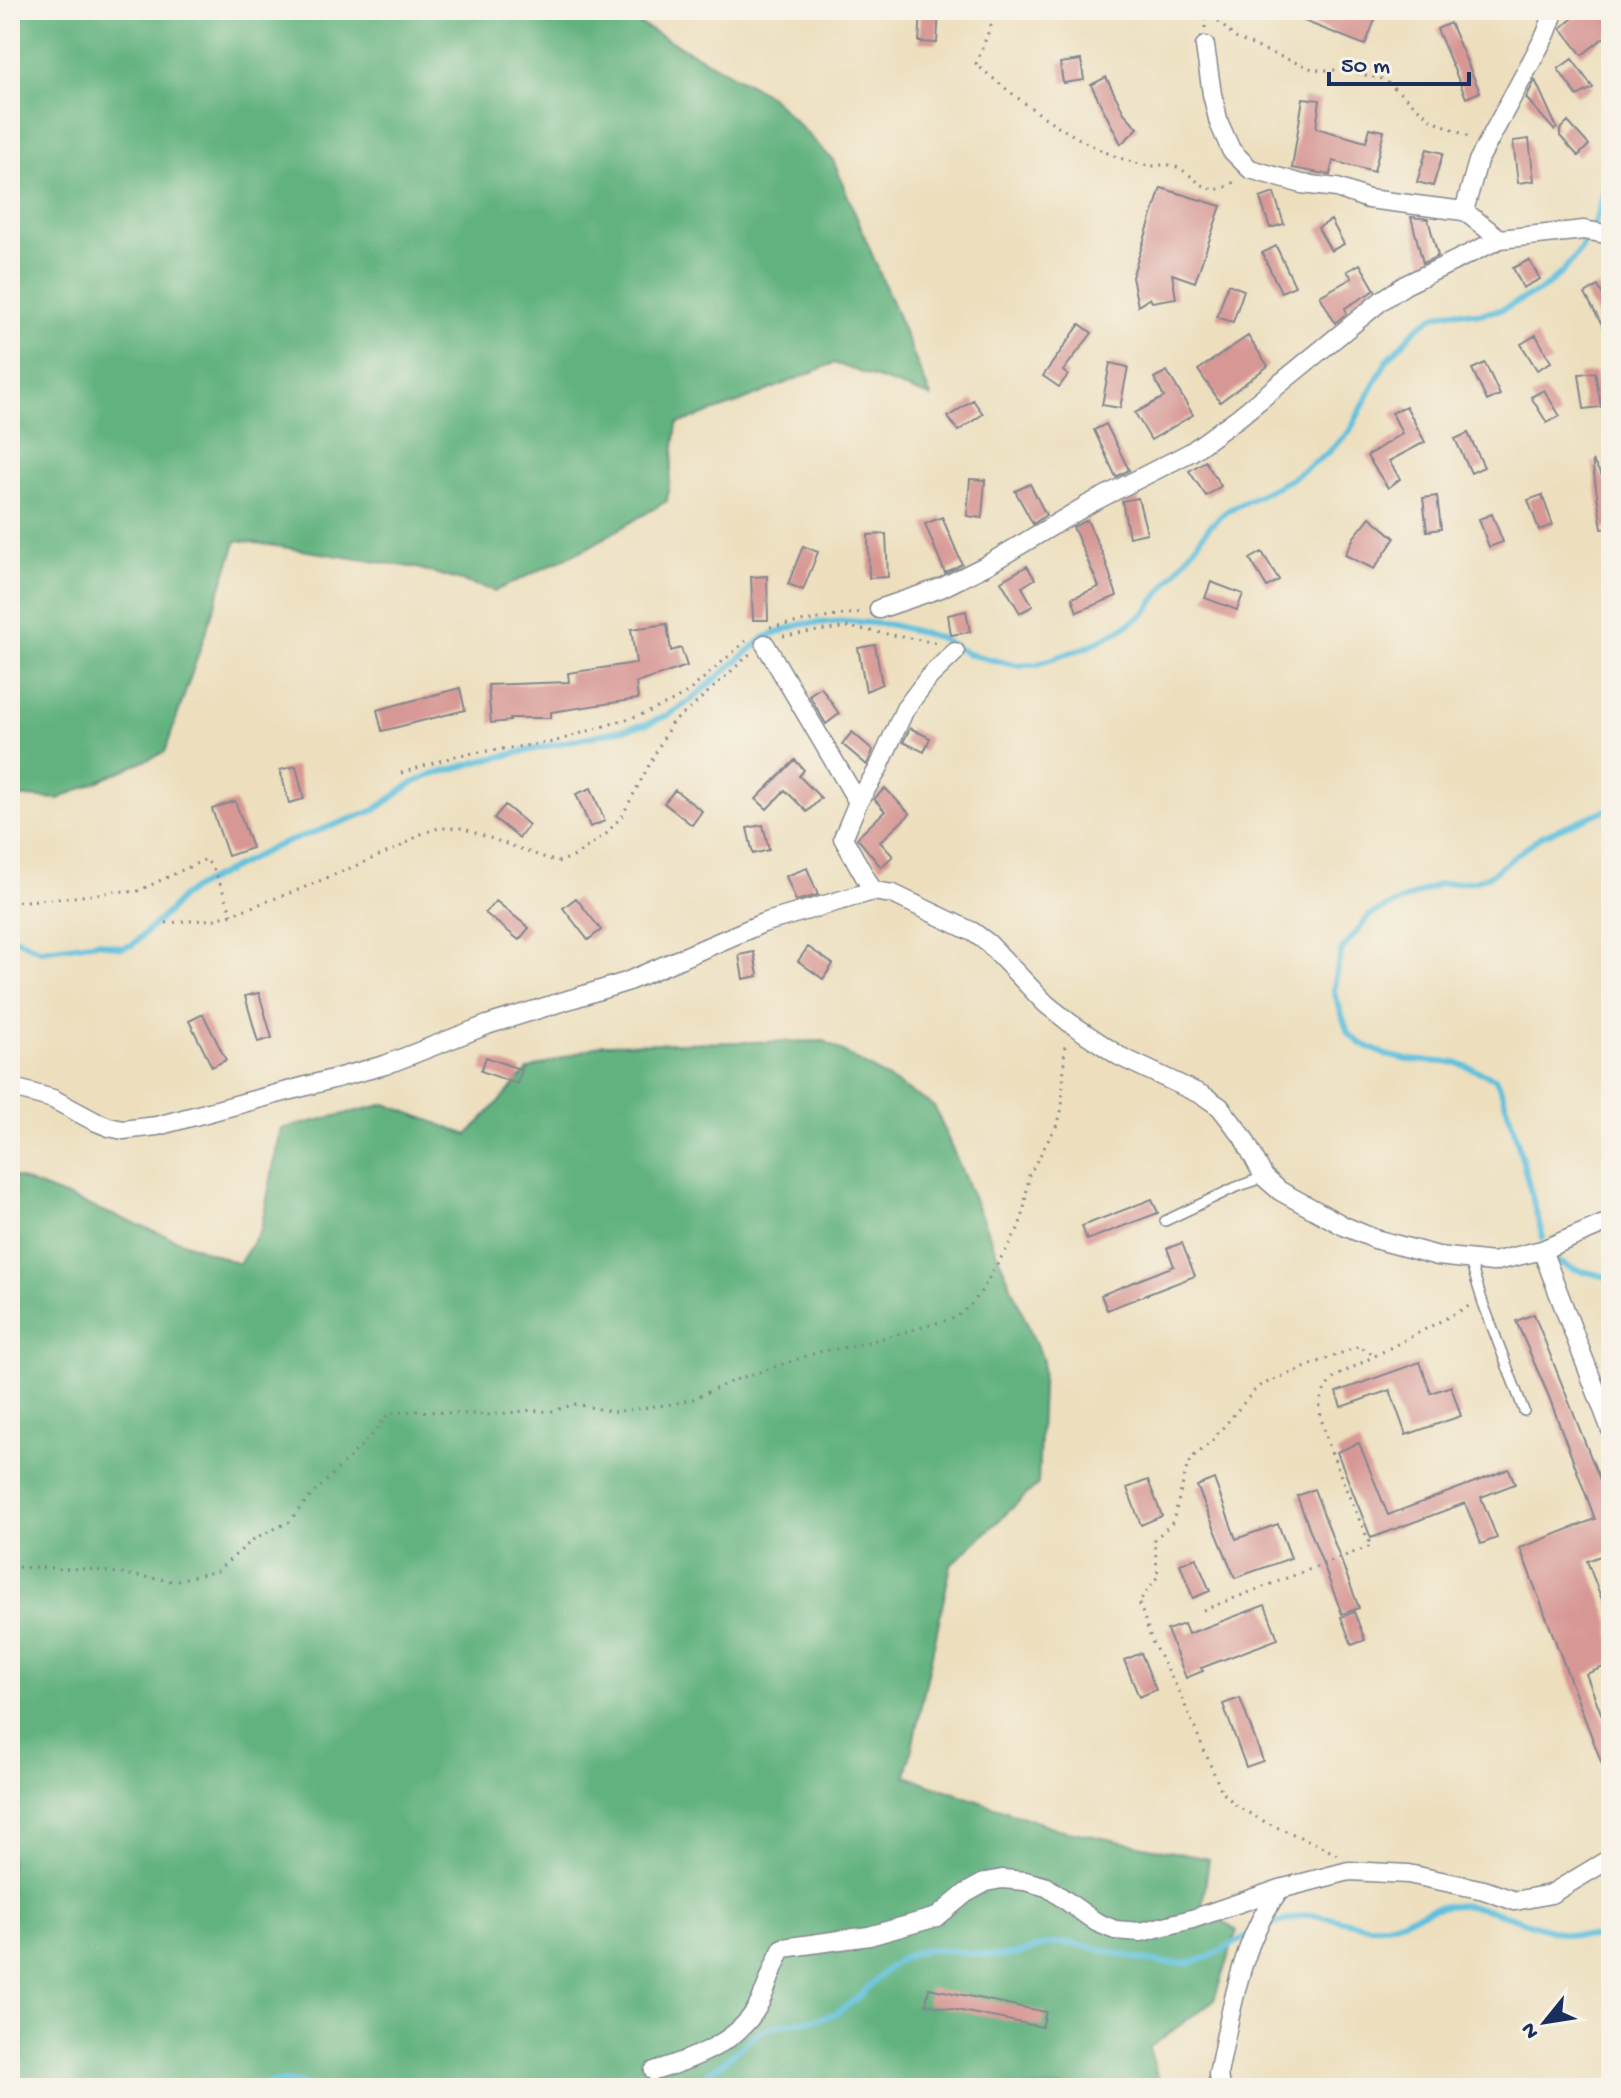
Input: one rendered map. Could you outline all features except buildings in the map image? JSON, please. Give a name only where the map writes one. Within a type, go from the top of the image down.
[{"type":"street","points":[[1464,211],[1485,145],[1546,34],[1555,10]]},
{"type":"street","points":[[1205,46],[1219,123],[1231,150],[1250,169],[1302,184],[1337,188],[1368,199],[1464,211],[1500,239]]},
{"type":"street","points":[[879,609],[941,588],[985,566],[1089,504],[1191,452],[1405,285],[1500,239],[1598,233]]},
{"type":"street","points":[[759,637],[858,802]]},
{"type":"street","points":[[873,891],[843,838],[905,709],[929,677],[955,652]]},
{"type":"street","points":[[10,1087],[53,1099],[109,1127],[123,1130],[157,1126],[385,1065],[487,1025],[626,982],[763,923],[873,891],[893,894],[973,932],[988,943],[1046,1004],[1070,1023],[1119,1056],[1196,1091],[1220,1107],[1243,1137],[1264,1177],[1280,1191],[1375,1239],[1438,1256],[1493,1262],[1542,1250],[1611,1221]]},
{"type":"street","points":[[1542,1250],[1611,1430]]},
{"type":"street","points":[[654,2071],[699,2055],[735,2032],[751,2017],[783,1948],[869,1936],[937,1917],[966,1893],[986,1882],[1002,1879],[1047,1887],[1096,1922],[1115,1930],[1141,1932],[1349,1871],[1408,1874],[1484,1890],[1515,1901],[1551,1894],[1611,1858]]},
{"type":"street","points":[[1220,2088],[1218,2074],[1244,1965],[1266,1907],[1280,1889]]},
{"type":"lane","points":[[1165,1221],[1264,1177]]},
{"type":"lane","points":[[1470,1261],[1524,1411]]},
{"type":"path","points":[[997,10],[976,64],[1017,97],[1086,143],[1151,166],[1172,165],[1212,189],[1223,189],[1250,169]]},
{"type":"path","points":[[1207,10],[1235,38],[1274,54],[1315,70],[1341,70],[1383,79],[1431,119],[1485,145]]},
{"type":"path","points":[[401,773],[459,755],[553,742],[646,713],[688,692],[759,637],[783,623],[879,609]]},
{"type":"path","points":[[759,637],[848,627],[940,643],[955,652]]},
{"type":"path","points":[[166,923],[216,919],[232,914],[298,890],[439,828],[462,828],[557,862],[573,857],[606,834],[622,816],[671,724],[749,654],[759,637]]},
{"type":"path","points":[[10,902],[118,891],[136,892],[206,859],[215,871],[232,914]]},
{"type":"path","points":[[10,1567],[89,1569],[173,1581],[217,1571],[255,1538],[289,1522],[373,1434],[389,1413],[417,1411],[490,1415],[532,1410],[549,1412],[576,1404],[613,1412],[672,1404],[819,1352],[854,1346],[955,1318],[970,1306],[982,1290],[1018,1229],[1029,1175],[1058,1123],[1062,1108],[1063,1047],[1070,1023]]},
{"type":"path","points":[[1203,1610],[1371,1546],[1346,1489],[1320,1407],[1324,1387],[1335,1377],[1482,1299]]},
{"type":"path","points":[[1349,1871],[1335,1852],[1267,1823],[1238,1807],[1222,1792],[1178,1689],[1153,1644],[1139,1602],[1158,1576],[1154,1540],[1173,1522],[1187,1467],[1241,1404],[1261,1385],[1359,1346],[1375,1356]]},
{"type":"green space","points":[[10,10],[614,10],[769,95],[833,160],[931,397],[834,363],[738,403],[677,424],[667,501],[587,548],[495,591],[417,568],[237,540],[165,752],[58,799],[12,796]]},
{"type":"green space","points":[[825,1041],[934,1106],[1043,1361],[1038,1484],[951,1565],[906,1776],[1058,1829],[1209,1859],[1202,1907],[1237,1931],[1214,2000],[1149,2048],[1161,2088],[10,2088],[10,1175],[239,1264],[261,1229],[281,1129],[386,1104],[468,1135],[529,1069],[603,1044]]},
{"type":"waterway","points":[[10,936],[40,950],[98,942],[122,948],[132,945],[182,896],[274,847],[375,810],[411,784],[429,776],[481,761],[647,724],[691,700],[765,637],[802,624],[849,621],[892,625],[938,637],[968,654],[1014,665],[1035,665],[1087,647],[1145,613],[1210,526],[1227,511],[1291,479],[1329,452],[1349,432],[1387,360],[1418,327],[1434,316],[1454,311],[1480,314],[1503,309],[1543,289],[1562,272],[1576,256],[1595,223],[1603,196],[1611,140]]},
{"type":"waterway","points":[[1543,1238],[1514,1129],[1495,1078],[1458,1063],[1408,1060],[1386,1055],[1360,1043],[1348,1033],[1334,991],[1336,973],[1342,950],[1370,915],[1439,884],[1475,881],[1492,874],[1541,836],[1611,808]]},
{"type":"waterway","points":[[1556,1261],[1611,1278]]},
{"type":"waterway","points":[[1261,1929],[1308,1915],[1380,1926],[1455,1905],[1485,1909],[1577,1936],[1611,1934]]},
{"type":"waterway","points":[[686,2088],[760,2032],[774,2026],[825,2017],[844,2008],[899,1960],[921,1951],[1008,1956],[1049,1944],[1065,1943],[1164,1963],[1180,1963],[1210,1956],[1250,1934]]},
{"type":"waterway","points":[[237,2088],[285,2081],[322,2088]]},
{"type":"waterway","points":[[180,2088],[230,2088]]}]
